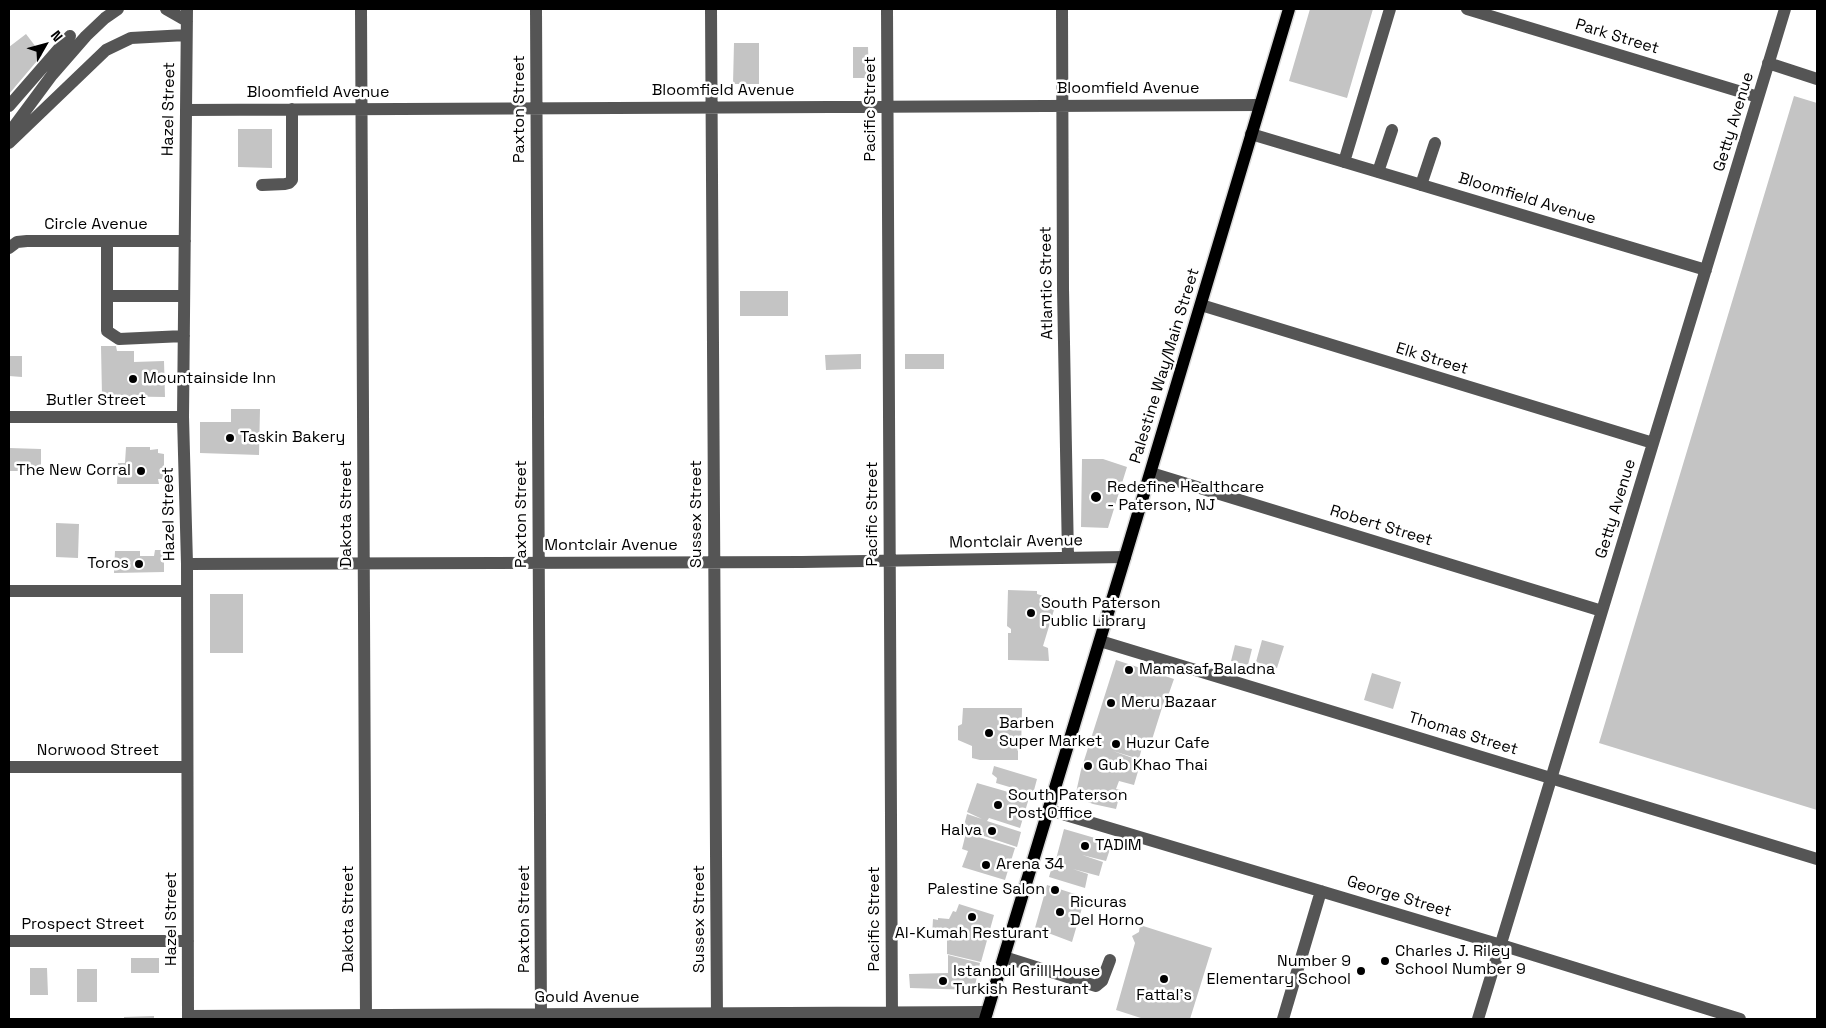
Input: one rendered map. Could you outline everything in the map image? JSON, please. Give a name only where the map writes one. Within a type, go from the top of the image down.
[{"type":"main road","name":"Palestine Way/Main Street","points":[[986,1016],[1289,9]]},
{"type":"street","points":[[9,133],[52,75],[111,9]]},
{"type":"street","points":[[86,36],[105,18],[118,9]]},
{"type":"street","points":[[166,9],[187,15]]},
{"type":"street","name":"Dakota Street","points":[[361,9],[366,1017]]},
{"type":"street","name":"Paxton Street","points":[[536,9],[541,1017]]},
{"type":"street","name":"Sussex Street","points":[[711,9],[717,1017]]},
{"type":"street","name":"Pacific Street","points":[[887,9],[892,1016]]},
{"type":"street","name":"Atlantic Street","points":[[1062,9],[1063,299],[1068,557]]},
{"type":"street","points":[[1344,162],[1390,9]]},
{"type":"street","name":"Park Street","points":[[1467,9],[1758,97]]},
{"type":"street","name":"Getty Avenue","points":[[1478,1019],[1785,9]]},
{"type":"street","name":"Hazel Street","points":[[187,15],[183,417],[187,564],[188,1018]]},
{"type":"street","points":[[9,143],[106,50],[131,38],[186,35]]},
{"type":"street","points":[[9,106],[70,36]]},
{"type":"street","points":[[1768,63],[1817,79]]},
{"type":"street","name":"Bloomfield Avenue","points":[[186,110],[1260,105]]},
{"type":"street","points":[[262,185],[285,184],[292,180],[292,109]]},
{"type":"street","points":[[1378,172],[1392,130]]},
{"type":"street","name":"Bloomfield Avenue","points":[[1251,134],[1706,270]]},
{"type":"street","points":[[1421,185],[1435,143]]},
{"type":"street","name":"Circle Avenue","points":[[9,248],[17,242],[27,241],[185,241]]},
{"type":"street","points":[[107,242],[107,331],[119,340],[184,336]]},
{"type":"street","points":[[107,296],[184,296]]},
{"type":"street","name":"Elk Street","points":[[1201,305],[1653,443]]},
{"type":"street","name":"Butler Street","points":[[9,417],[183,417]]},
{"type":"street","name":"Robert Street","points":[[1150,473],[1602,611]]},
{"type":"street","name":"Montclair Avenue","points":[[187,564],[714,562],[1125,556]]},
{"type":"street","points":[[9,591],[187,591]]},
{"type":"street","name":"Thomas Street","points":[[1100,641],[1817,859]]},
{"type":"street","name":"Norwood Street","points":[[9,767],[187,767]]},
{"type":"street","name":"George Street","points":[[1049,810],[1501,945],[1740,1019]]},
{"type":"street","points":[[1283,1019],[1321,891]]},
{"type":"street","name":"Prospect Street","points":[[9,941],[188,941]]},
{"type":"street","points":[[1004,957],[1096,986],[1102,982],[1110,960]]},
{"type":"street","name":"Gould Avenue","points":[[188,1018],[986,1016]]},
{"type":"building","points":[[1310,9],[1373,9],[1347,98],[1289,81]]},
{"type":"building","points":[[26,34],[42,55],[9,94],[9,47]]},
{"type":"building","points":[[734,43],[759,43],[759,84],[733,84]]},
{"type":"building","points":[[853,47],[868,47],[869,78],[853,78]]},
{"type":"building","points":[[1794,96],[1817,103],[1817,810],[1599,743]]},
{"type":"building","points":[[238,129],[272,129],[272,168],[238,167]]},
{"type":"building","points":[[740,291],[788,291],[788,316],[740,316]]},
{"type":"building","name":"Mountainside Inn","points":[[101,346],[116,346],[117,351],[134,351],[134,362],[164,361],[165,397],[102,396]]},
{"type":"building","points":[[861,354],[861,369],[826,370],[825,355]]},
{"type":"building","points":[[905,354],[944,354],[944,369],[905,369]]},
{"type":"building","points":[[9,356],[22,356],[22,377],[9,376]]},
{"type":"building","name":"Taskin Bakery","points":[[231,409],[260,409],[259,455],[200,453],[200,422],[231,422]]},
{"type":"building","name":"The New Corral","points":[[126,447],[150,447],[150,450],[158,449],[158,453],[164,454],[164,479],[158,479],[159,484],[117,484],[118,463],[125,463]]},
{"type":"building","points":[[9,448],[41,449],[41,471],[9,471]]},
{"type":"building","points":[[1082,459],[1103,459],[1127,467],[1108,528],[1081,527]]},
{"type":"building","points":[[56,523],[79,524],[78,558],[56,557]]},
{"type":"building","name":"Toros","points":[[155,550],[164,550],[164,572],[114,573],[115,551],[140,551],[140,556],[154,556]]},
{"type":"building","name":"South Paterson Public Library","points":[[1008,590],[1037,591],[1037,594],[1057,600],[1043,646],[1048,648],[1049,661],[1008,660],[1008,633],[1011,633],[1011,629],[1007,626]]},
{"type":"building","points":[[210,594],[243,594],[243,653],[210,653]]},
{"type":"building","points":[[1262,640],[1284,646],[1277,668],[1256,662]]},
{"type":"building","points":[[1235,645],[1252,649],[1248,665],[1231,661]]},
{"type":"building","points":[[1116,660],[1174,679],[1168,696],[1166,695],[1150,746],[1143,743],[1139,759],[1113,751],[1141,761],[1134,785],[1119,781],[1116,789],[1121,790],[1116,809],[1093,804],[1075,797],[1081,770]]},
{"type":"building","points":[[1372,673],[1401,682],[1393,709],[1364,700]]},
{"type":"building","name":"Barben Super Market","points":[[963,708],[1022,708],[1021,750],[1018,751],[1018,760],[980,760],[972,758],[972,746],[958,740],[958,726],[962,724]]},
{"type":"building","points":[[994,766],[1037,779],[1033,794],[996,783],[997,778],[992,774]]},
{"type":"building","name":"South Paterson Post Office","points":[[977,783],[1029,798],[1020,828],[989,818],[987,821],[1021,832],[1017,847],[963,829],[967,814],[982,819],[967,812]]},
{"type":"building","points":[[1064,829],[1112,843],[1106,861],[1082,855],[1103,862],[1099,876],[1073,869],[1088,874],[1085,888],[1049,877],[1053,863],[1055,863]]},
{"type":"building","points":[[966,833],[1015,848],[1005,880],[962,867],[968,851],[962,849]]},
{"type":"building","points":[[1047,885],[1081,896],[1077,907],[1082,908],[1072,942],[1035,928]]},
{"type":"building","points":[[959,904],[994,915],[981,962],[947,954],[947,936],[932,936],[933,919],[949,919],[953,911],[956,912]]},
{"type":"building","name":"Fattal's","points":[[1140,925],[1212,948],[1190,1019],[1144,1019],[1116,1010],[1135,943],[1132,936],[1139,932]]},
{"type":"building","name":"Istanbul Grill House Turkish Resturant","points":[[948,955],[980,963],[974,990],[910,988],[909,974],[948,973]]},
{"type":"building","points":[[131,958],[159,958],[159,973],[131,973]]},
{"type":"building","points":[[30,968],[47,968],[48,995],[30,995]]},
{"type":"building","points":[[77,969],[97,969],[97,1002],[77,1002]]},
{"type":"building","points":[[154,1016],[154,1019],[124,1019],[124,1017]]},
{"type":"place","name":"Mountainside Inn","points":[[133,379]]},
{"type":"place","name":"Taskin Bakery","points":[[230,438]]},
{"type":"place","name":"The New Corral","points":[[141,471]]},
{"type":"place","name":"Redefine Healthcare - Paterson, NJ","points":[[1096,497]]},
{"type":"place","name":"Toros","points":[[139,564]]},
{"type":"place","name":"South Paterson Public Library","points":[[1031,613]]},
{"type":"place","name":"Mamasaf Baladna","points":[[1129,670]]},
{"type":"place","name":"Meru Bazaar","points":[[1111,703]]},
{"type":"place","name":"Barben Super Market","points":[[989,733]]},
{"type":"place","name":"Huzur Cafe","points":[[1116,744]]},
{"type":"place","name":"Gub Khao Thai","points":[[1088,766]]},
{"type":"place","name":"South Paterson Post Office","points":[[998,805]]},
{"type":"place","name":"Halva","points":[[992,831]]},
{"type":"place","name":"TADIM","points":[[1085,846]]},
{"type":"place","name":"Arena 34","points":[[986,865]]},
{"type":"place","name":"Palestine Salon","points":[[1055,890]]},
{"type":"place","name":"Ricuras Del Horno","points":[[1060,912]]},
{"type":"place","name":"Al-Kumah Resturant","points":[[972,917]]},
{"type":"place","name":"Charles J. Riley School Number 9","points":[[1385,961]]},
{"type":"place","name":"Number 9 Elementary School","points":[[1361,971]]},
{"type":"place","name":"Fattal's","points":[[1164,979]]},
{"type":"place","name":"Istanbul Grill House Turkish Resturant","points":[[943,981]]}]
